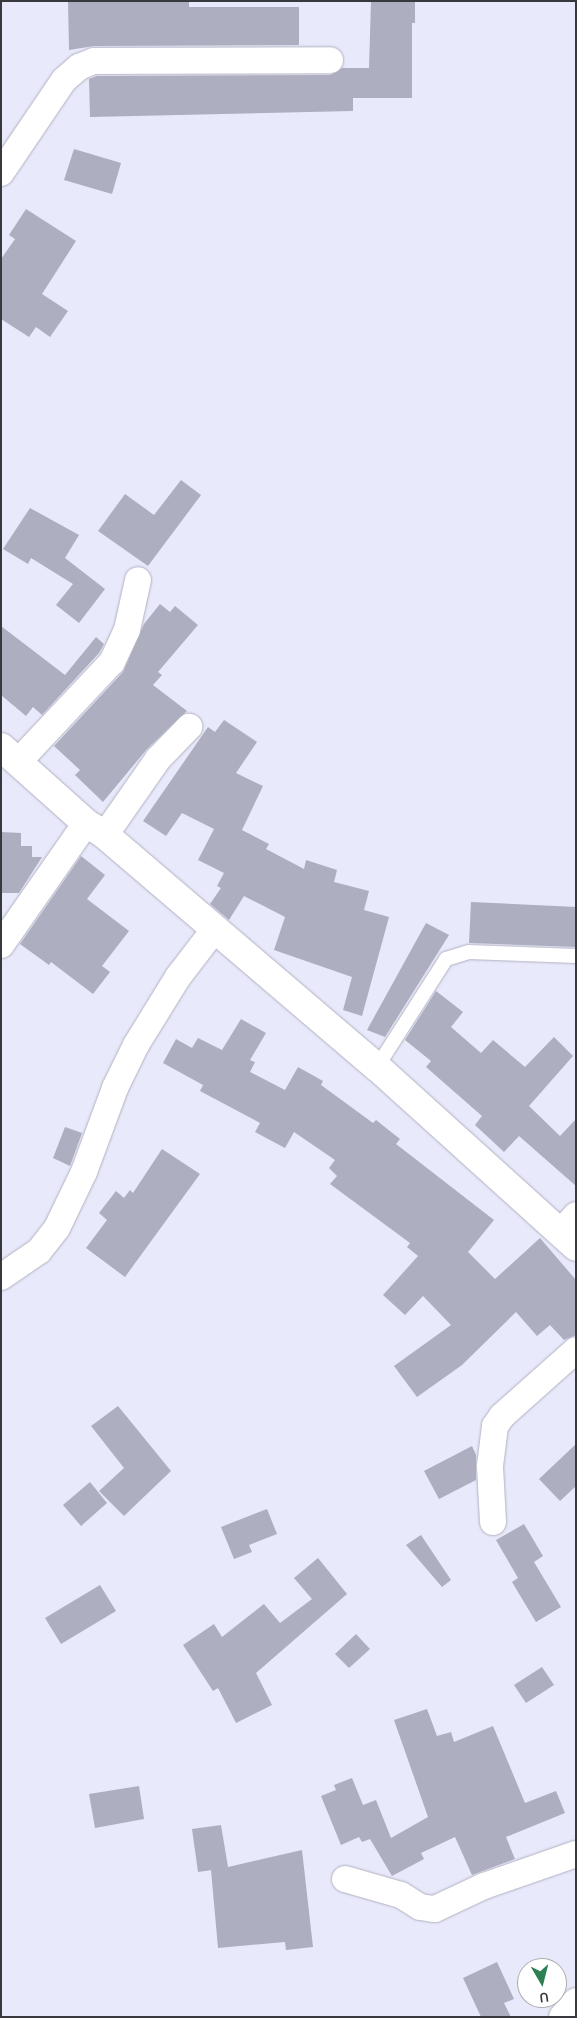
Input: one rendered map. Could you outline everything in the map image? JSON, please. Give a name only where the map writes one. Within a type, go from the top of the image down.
[{"type":"street","points":[[1,173],[64,80],[79,67],[94,61],[330,60]]},
{"type":"street","points":[[138,580],[127,630],[112,662],[10,755],[571,1232]]},
{"type":"street","points":[[1,945],[95,829],[189,727]]},
{"type":"street","points":[[1,1277],[38,1251],[57,1228],[84,1172],[115,1088],[136,1044],[178,977],[214,930]]},
{"type":"street","points":[[493,1522],[490,1466],[495,1426],[502,1416],[576,1350]]},
{"type":"street","points":[[345,1879],[401,1895],[420,1907],[435,1909],[484,1886],[576,1854]]},
{"type":"street","points":[[562,2017],[576,2001]]},
{"type":"lane","points":[[377,1067],[446,959],[470,952],[576,956]]},
{"type":"building","points":[[68,1],[189,1],[189,7],[299,7],[299,45],[94,46],[69,50]]},
{"type":"building","points":[[371,1],[415,1],[415,23],[412,23],[412,98],[353,98],[353,111],[90,117],[89,79],[97,76],[330,75],[342,68],[369,68]]},
{"type":"building","points":[[74,149],[121,163],[112,194],[64,180]]},
{"type":"building","points":[[26,209],[76,241],[42,294],[68,311],[50,337],[36,327],[29,337],[1,319],[1,259],[15,239],[9,235]]},
{"type":"building","points":[[181,480],[201,495],[148,566],[98,531],[125,494],[154,515]]},
{"type":"building","points":[[30,508],[79,535],[65,558],[105,589],[79,623],[56,605],[73,584],[31,558],[28,564],[3,549]]},
{"type":"building","points":[[160,604],[170,612],[175,606],[198,625],[158,672],[162,675],[153,685],[187,711],[147,749],[103,802],[75,775],[80,770],[54,746],[123,672],[144,624]]},
{"type":"building","points":[[1,626],[65,675],[96,637],[104,644],[99,653],[42,715],[33,707],[26,716],[1,695]]},
{"type":"building","points":[[224,720],[257,742],[236,773],[263,786],[242,830],[269,844],[266,849],[304,869],[306,860],[337,870],[334,882],[369,891],[364,910],[389,917],[362,1016],[343,1010],[352,977],[274,950],[285,917],[244,896],[229,920],[210,904],[221,888],[217,886],[224,873],[198,860],[214,829],[182,813],[166,836],[143,821],[208,727],[215,732]]},
{"type":"building","points":[[1,832],[21,833],[21,846],[32,846],[32,857],[42,857],[19,893],[1,893]]},
{"type":"building","points":[[81,856],[105,875],[87,899],[129,931],[102,966],[110,972],[93,994],[51,962],[49,965],[20,944]]},
{"type":"building","points":[[471,902],[576,907],[576,947],[469,943]]},
{"type":"building","points":[[426,923],[449,935],[385,1037],[367,1030]]},
{"type":"building","points":[[436,991],[463,1012],[451,1027],[481,1053],[493,1040],[525,1067],[554,1037],[573,1056],[529,1106],[560,1136],[576,1119],[576,1186],[519,1136],[504,1152],[475,1125],[482,1116],[426,1067],[431,1061],[405,1040]]},
{"type":"building","points":[[241,1019],[266,1033],[250,1060],[255,1062],[250,1072],[285,1090],[298,1067],[323,1081],[321,1085],[373,1123],[376,1120],[400,1139],[396,1144],[494,1220],[468,1252],[495,1279],[540,1238],[576,1280],[576,1335],[564,1340],[550,1325],[537,1336],[516,1312],[462,1365],[417,1397],[394,1366],[451,1325],[423,1296],[405,1315],[383,1295],[418,1256],[407,1247],[410,1243],[330,1184],[337,1176],[329,1168],[335,1160],[294,1132],[285,1148],[255,1132],[260,1123],[200,1091],[203,1085],[163,1063],[176,1039],[192,1048],[198,1038],[222,1050]]},
{"type":"building","points":[[65,1127],[82,1133],[70,1166],[53,1158]]},
{"type":"building","points":[[162,1149],[200,1174],[125,1277],[86,1248],[107,1220],[99,1213],[116,1191],[124,1198],[130,1190],[133,1193]]},
{"type":"building","points":[[118,1406],[171,1471],[124,1516],[99,1491],[124,1468],[91,1426]]},
{"type":"building","points":[[576,1444],[576,1486],[560,1501],[539,1479]]},
{"type":"building","points":[[472,1446],[476,1455],[476,1480],[439,1499],[424,1471]]},
{"type":"building","points":[[90,1482],[107,1503],[81,1526],[63,1505]]},
{"type":"building","points":[[267,1509],[277,1534],[249,1545],[252,1552],[234,1559],[221,1527]]},
{"type":"building","points":[[524,1524],[543,1556],[534,1562],[561,1607],[536,1622],[512,1582],[518,1578],[496,1540]]},
{"type":"building","points":[[421,1535],[451,1580],[442,1587],[406,1545]]},
{"type":"building","points":[[318,1558],[347,1594],[256,1673],[272,1705],[236,1723],[218,1688],[213,1691],[183,1645],[214,1624],[222,1637],[264,1604],[280,1623],[312,1599],[294,1578]]},
{"type":"building","points":[[100,1585],[116,1611],[61,1644],[45,1618]]},
{"type":"building","points":[[356,1634],[370,1649],[349,1668],[335,1654]]},
{"type":"building","points":[[542,1667],[554,1685],[526,1703],[514,1685]]},
{"type":"building","points":[[427,1709],[437,1736],[451,1732],[454,1742],[493,1726],[525,1803],[556,1791],[565,1813],[506,1837],[515,1859],[472,1875],[455,1837],[421,1853],[424,1859],[392,1876],[370,1839],[362,1842],[359,1837],[341,1845],[321,1796],[336,1790],[334,1785],[352,1778],[363,1805],[376,1800],[391,1838],[428,1817],[394,1720]]},
{"type":"building","points":[[139,1786],[144,1819],[95,1828],[89,1794]]},
{"type":"building","points":[[221,1825],[228,1867],[302,1850],[313,1947],[286,1950],[285,1942],[218,1948],[211,1870],[198,1872],[192,1829]]},
{"type":"building","points":[[497,1962],[514,1999],[504,2003],[511,2017],[481,2017],[463,1978]]}]
